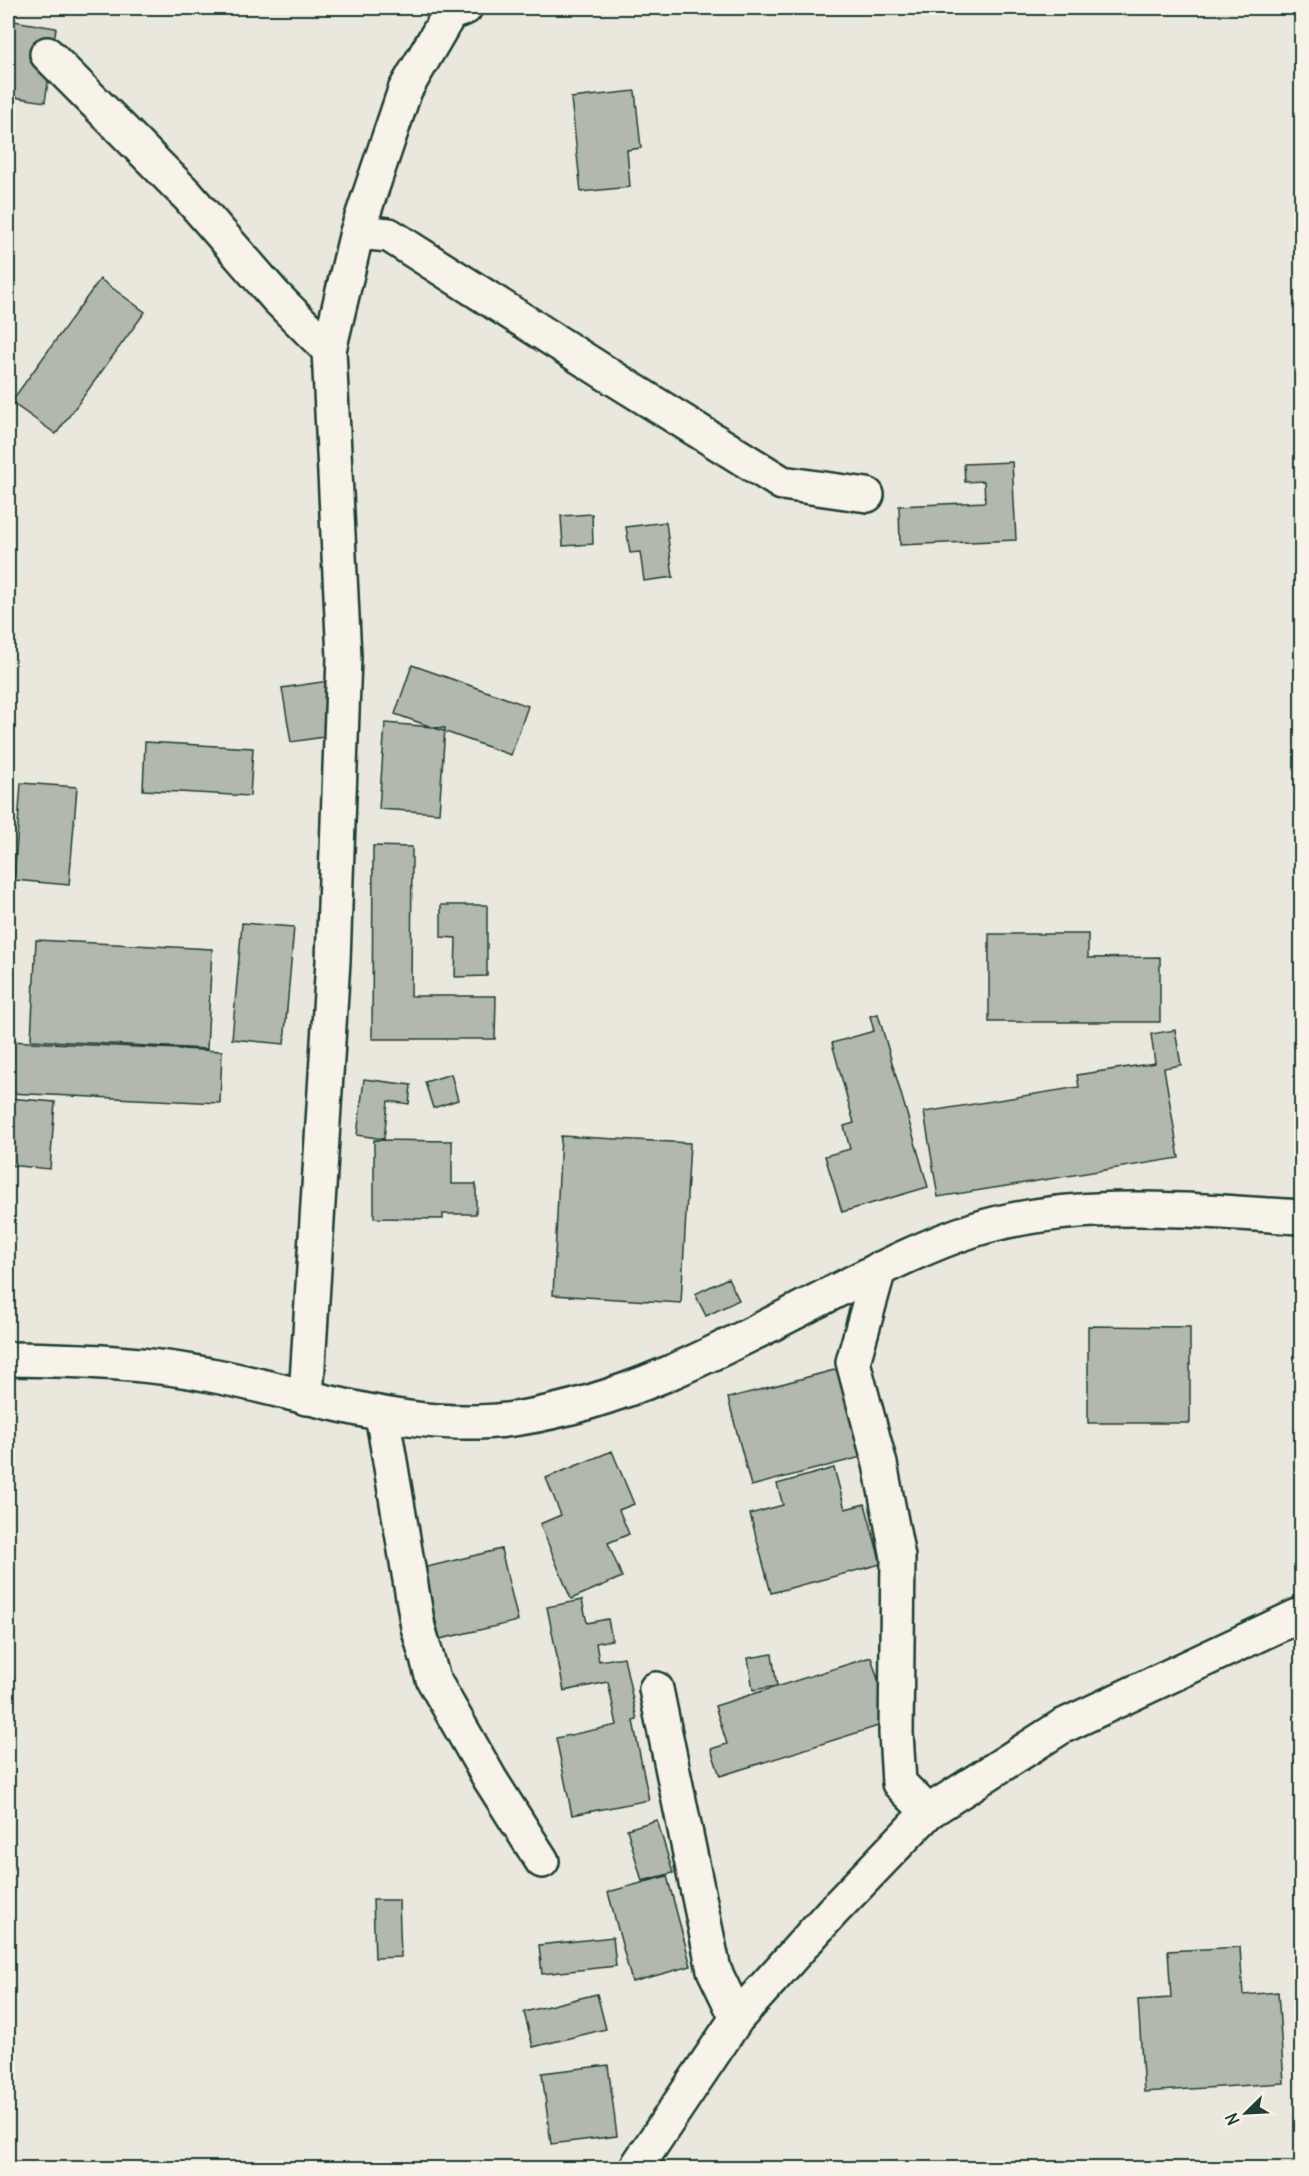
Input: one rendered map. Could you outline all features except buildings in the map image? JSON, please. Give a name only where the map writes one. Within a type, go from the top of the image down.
[{"type":"street","points":[[306,1398],[333,961],[344,657],[329,350],[357,232],[405,90],[450,13],[465,8]]},
{"type":"street","points":[[47,54],[188,196],[276,297],[329,350]]},
{"type":"street","points":[[357,232],[389,235],[782,483],[867,495]]},
{"type":"street","points":[[9,1362],[111,1363],[214,1375],[306,1398],[416,1420],[467,1423],[519,1418],[570,1408],[619,1393],[676,1371],[879,1269],[926,1248],[974,1230],[1024,1217],[1075,1210],[1168,1210],[1302,1217]]},
{"type":"street","points":[[879,1269],[853,1362],[880,1464],[898,1557],[896,1733],[899,1783],[928,1812]]},
{"type":"street","points":[[382,1414],[418,1627],[433,1679],[490,1779],[542,1861]]},
{"type":"street","points":[[636,2169],[737,2018],[832,1912],[928,1812],[1061,1727],[1302,1614]]},
{"type":"street","points":[[656,1689],[714,1970],[737,2018]]}]
